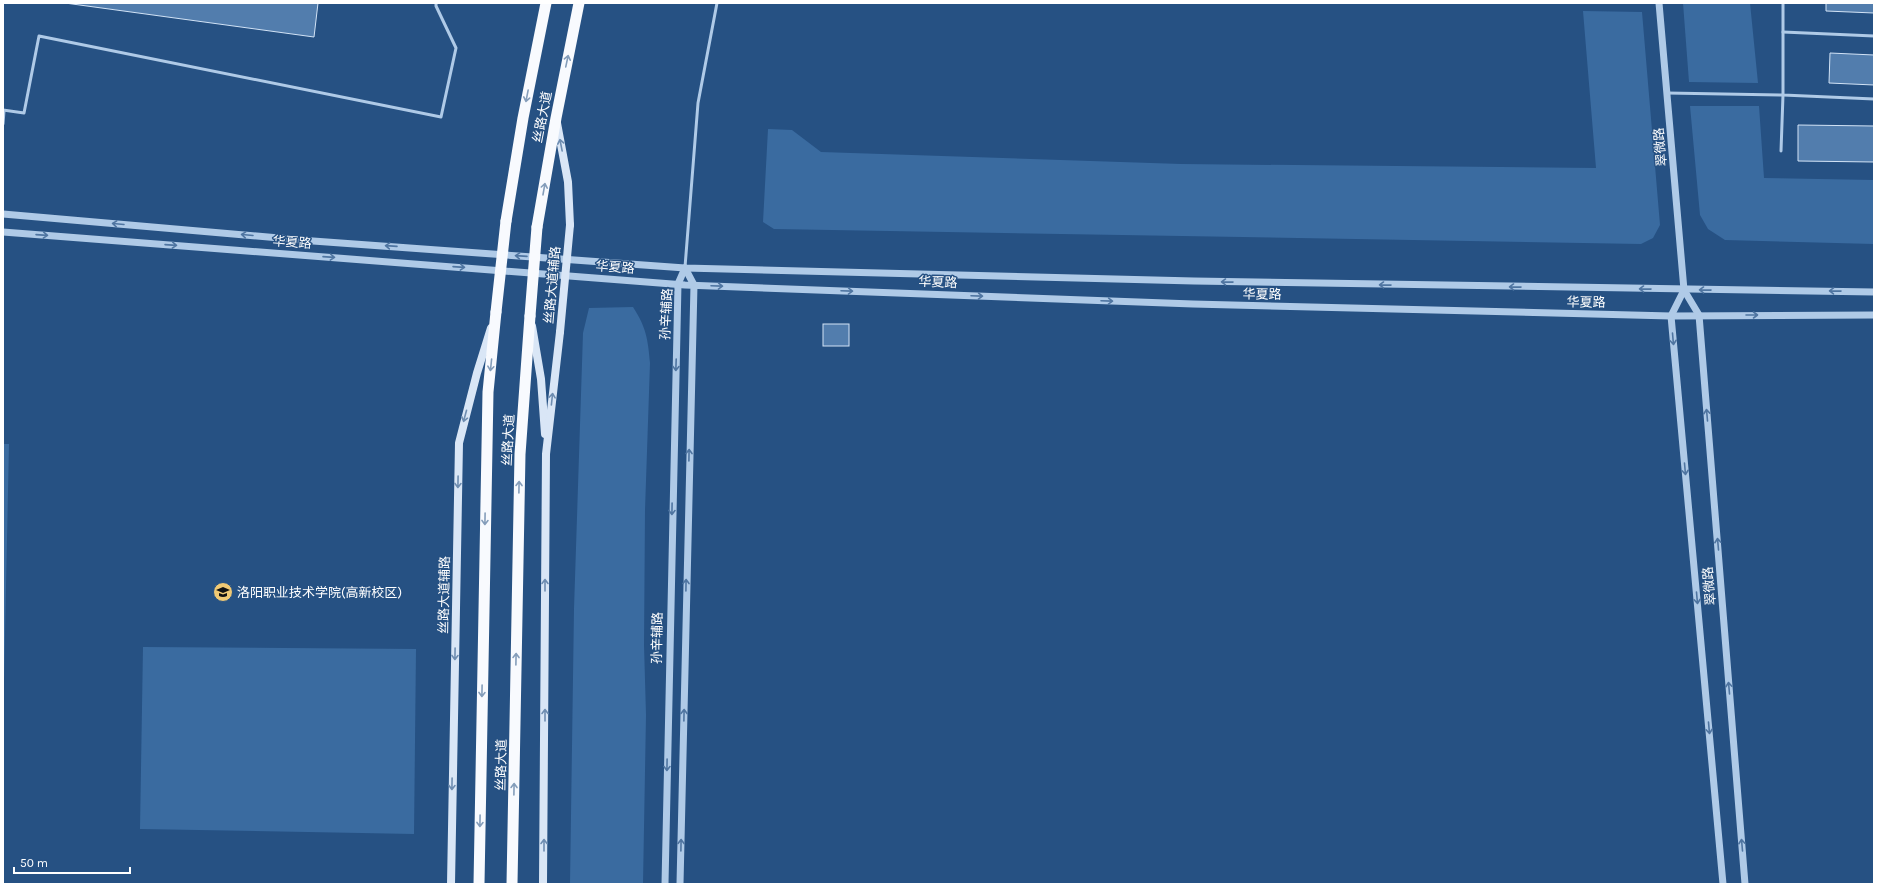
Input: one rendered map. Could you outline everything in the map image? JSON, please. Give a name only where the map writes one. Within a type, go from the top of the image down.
[{"type":"highway","name":"丝路大道","points":[[479,884],[488,392],[506,221],[523,118],[546,3]]},
{"type":"highway","name":"丝路大道","points":[[512,884],[520,454],[530,316],[537,227],[556,118],[579,3]]},
{"type":"main road","name":"丝路大道辅路","points":[[546,454],[560,332],[570,225],[568,182],[556,118]]},
{"type":"main road","name":"丝路大道辅路","points":[[451,884],[459,443],[477,373],[496,312]]},
{"type":"main road","name":"丝路大道辅路","points":[[530,316],[541,379],[546,454],[543,884]]},
{"type":"street","name":"翠微路","points":[[1659,3],[1684,290],[1699,314],[1745,884]]},
{"type":"street","name":"华夏路","points":[[3,214],[313,241],[685,268],[1194,281],[1874,292]]},
{"type":"street","name":"华夏路","points":[[3,232],[694,285],[1193,304],[1671,316],[1699,314],[1874,315]]},
{"type":"street","name":"孙辛辅路","points":[[665,884],[678,284],[685,268]]},
{"type":"street","name":"孙辛辅路","points":[[680,884],[694,285],[685,268]]},
{"type":"street","points":[[1671,316],[1684,290]]},
{"type":"street","name":"翠微路","points":[[1671,316],[1723,884]]},
{"type":"lane","points":[[3,124],[4,110],[24,113],[39,36],[441,117],[456,48],[436,6],[436,3]]},
{"type":"lane","points":[[685,268],[698,104],[717,3]]},
{"type":"lane","points":[[1781,151],[1783,95],[1783,3]]},
{"type":"lane","points":[[1783,32],[1874,36]]},
{"type":"lane","points":[[1667,93],[1783,95],[1874,99]]},
{"type":"shaded area","points":[[1683,3],[1750,3],[1758,83],[1689,82]]},
{"type":"shaded area","points":[[1583,11],[1642,12],[1660,225],[1653,238],[1641,244],[774,229],[763,222],[768,129],[792,130],[821,152],[1181,164],[1596,168]]},
{"type":"shaded area","points":[[1690,106],[1759,106],[1764,178],[1874,180],[1874,244],[1725,240],[1708,229],[1700,215]]},
{"type":"shaded area","points":[[633,307],[646,334],[650,363],[645,510],[644,645],[646,715],[643,884],[570,884],[574,609],[583,333],[589,308]]},
{"type":"shaded area","points":[[3,444],[9,444],[4,683],[3,683]]},
{"type":"shaded area","points":[[143,647],[416,649],[414,834],[140,829]]},
{"type":"building","points":[[65,3],[318,3],[314,37]]},
{"type":"building","points":[[1826,3],[1874,3],[1874,13],[1826,11]]},
{"type":"building","points":[[1830,53],[1874,55],[1874,85],[1829,83]]},
{"type":"building","points":[[1798,125],[1874,126],[1874,162],[1798,161]]},
{"type":"building","points":[[823,324],[849,324],[849,346],[823,346]]},
{"type":"place","name":"洛阳职业技术学院(高新校区)","points":[[223,592]]}]
